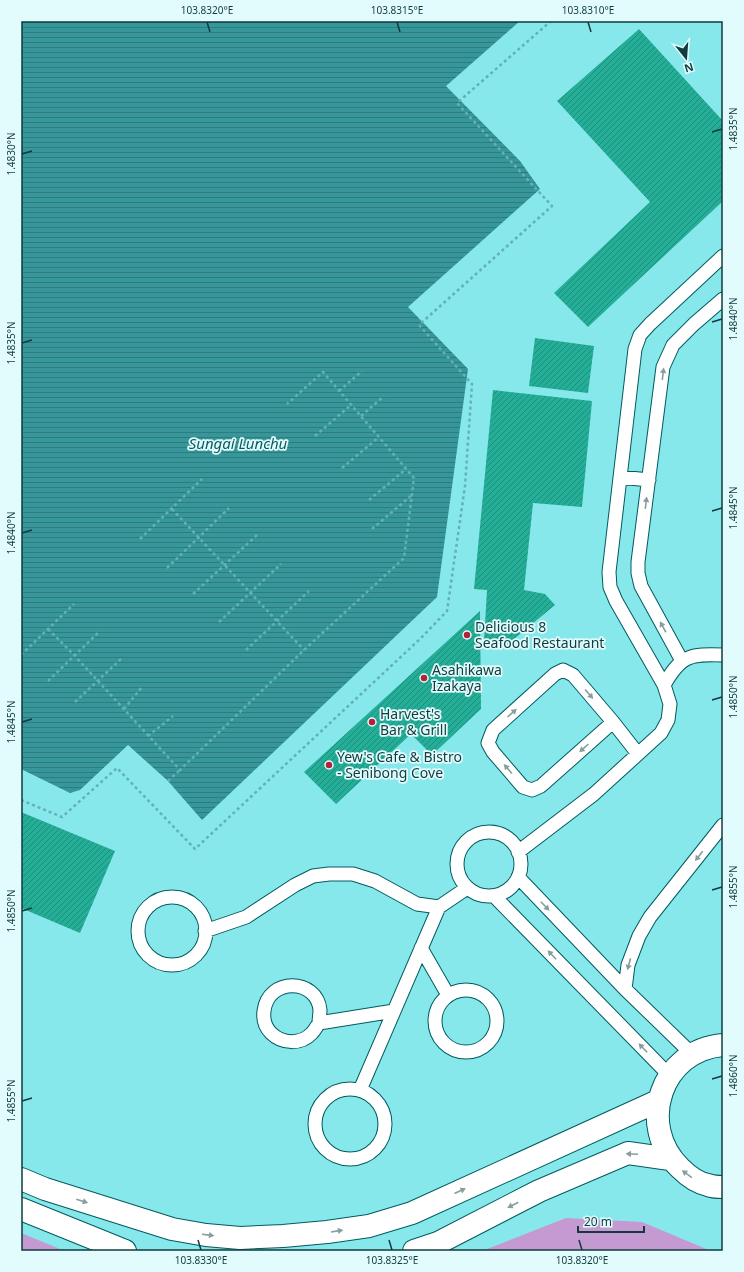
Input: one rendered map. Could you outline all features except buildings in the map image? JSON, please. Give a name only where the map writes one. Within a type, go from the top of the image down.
[{"type":"street","points":[[723,1045],[702,1050],[688,1058],[676,1068],[665,1084],[658,1101],[657,1120],[660,1139],[670,1159],[687,1175],[707,1185],[723,1187]]},
{"type":"street","points":[[21,1179],[45,1189],[179,1230],[206,1235],[240,1238],[327,1232],[369,1226],[412,1213],[658,1101]]},
{"type":"street","points":[[414,1251],[438,1243],[539,1191],[628,1153],[670,1159]]},
{"type":"street","points":[[21,1210],[125,1251]]},
{"type":"lane","points":[[518,852],[594,794],[660,733],[668,720],[670,704],[664,685],[616,601],[610,586],[609,572],[635,349],[640,335],[650,324],[723,256]]},
{"type":"lane","points":[[682,661],[641,586],[638,573],[638,562],[663,367],[673,345],[694,324],[723,299]]},
{"type":"lane","points":[[620,477],[649,480]]},
{"type":"lane","points":[[664,685],[672,672],[682,661],[701,655],[723,656]]},
{"type":"lane","points":[[613,722],[541,786],[532,790],[523,787],[493,752],[488,743],[493,730],[555,674],[563,670],[573,675],[613,722],[638,754]]},
{"type":"lane","points":[[625,989],[628,965],[639,936],[650,918],[723,826]]},
{"type":"lane","points":[[489,832],[500,834],[509,839],[516,847],[518,852],[521,867],[518,877],[512,886],[504,893],[494,896],[483,896],[467,888],[460,877],[457,867],[458,856],[462,847],[470,839],[479,834],[489,832]]},
{"type":"lane","points":[[205,931],[246,917],[295,885],[312,876],[329,874],[353,874],[375,881],[417,904],[439,907]]},
{"type":"lane","points":[[518,877],[625,989],[693,1055]]},
{"type":"lane","points":[[360,1090],[439,907],[467,888]]},
{"type":"lane","points":[[494,896],[670,1076]]},
{"type":"lane","points":[[174,897],[185,900],[195,906],[202,915],[205,931],[205,938],[201,948],[195,956],[186,962],[175,965],[155,961],[146,954],[140,945],[137,934],[138,922],[143,912],[162,898],[174,897]]},
{"type":"lane","points":[[421,948],[448,995]]},
{"type":"lane","points":[[319,1022],[320,1010],[316,998],[307,989],[295,985],[282,987],[271,994],[265,1004],[263,1017],[268,1029],[276,1038],[289,1042],[301,1040],[312,1033],[319,1022],[394,1011]]},
{"type":"lane","points":[[461,990],[475,990],[487,997],[495,1008],[498,1022],[494,1036],[485,1046],[472,1052],[458,1051],[446,1044],[437,1033],[435,1019],[439,1006],[448,995],[461,990]]},
{"type":"lane","points":[[346,1089],[360,1090],[372,1097],[381,1107],[384,1120],[383,1134],[377,1146],[366,1154],[353,1158],[339,1157],[327,1151],[318,1140],[314,1127],[316,1113],[323,1101],[333,1093],[346,1089]]},
{"type":"path","points":[[21,800],[62,817],[117,768],[195,849],[414,644],[447,611],[465,486],[472,384],[418,325],[552,206],[457,103],[551,21]]},
{"type":"path","points":[[339,390],[362,371]]},
{"type":"path","points":[[168,781],[304,650],[404,558],[414,478],[324,372],[287,404]]},
{"type":"path","points":[[361,416],[384,396]]},
{"type":"path","points":[[315,436],[351,405]]},
{"type":"path","points":[[342,468],[379,437]]},
{"type":"path","points":[[369,500],[406,469]]},
{"type":"path","points":[[140,538],[202,479]]},
{"type":"path","points":[[372,529],[412,495]]},
{"type":"path","points":[[167,568],[229,508]]},
{"type":"path","points":[[172,509],[304,650]]},
{"type":"path","points":[[193,594],[225,566],[256,535]]},
{"type":"path","points":[[219,622],[281,564]]},
{"type":"path","points":[[246,650],[309,591]]},
{"type":"path","points":[[21,655],[74,604]]},
{"type":"path","points":[[48,629],[74,655],[180,770]]},
{"type":"path","points":[[48,681],[100,631]]},
{"type":"path","points":[[75,702],[122,658]]},
{"type":"path","points":[[124,709],[142,687]]},
{"type":"path","points":[[148,736],[173,716]]},
{"type":"shaded area","points":[[566,1218],[642,1222],[711,1251],[482,1251]]},
{"type":"shaded area","points":[[21,1233],[65,1251],[21,1251]]},
{"type":"water","name":"Sungai Lunchu","points":[[21,21],[520,21],[446,86],[520,161],[540,189],[408,307],[468,369],[437,597],[202,820],[168,781],[128,745],[80,790],[70,793],[21,769]]},
{"type":"place","name":"Delicious 8 Seafood Restaurant","points":[[467,635]]},
{"type":"place","name":"Asahikawa Izakaya","points":[[424,678]]},
{"type":"place","name":"Harvest's Bar & Grill","points":[[372,722]]},
{"type":"place","name":"Yew's Cafe & Bistro - Senibong Cove","points":[[329,765]]}]
